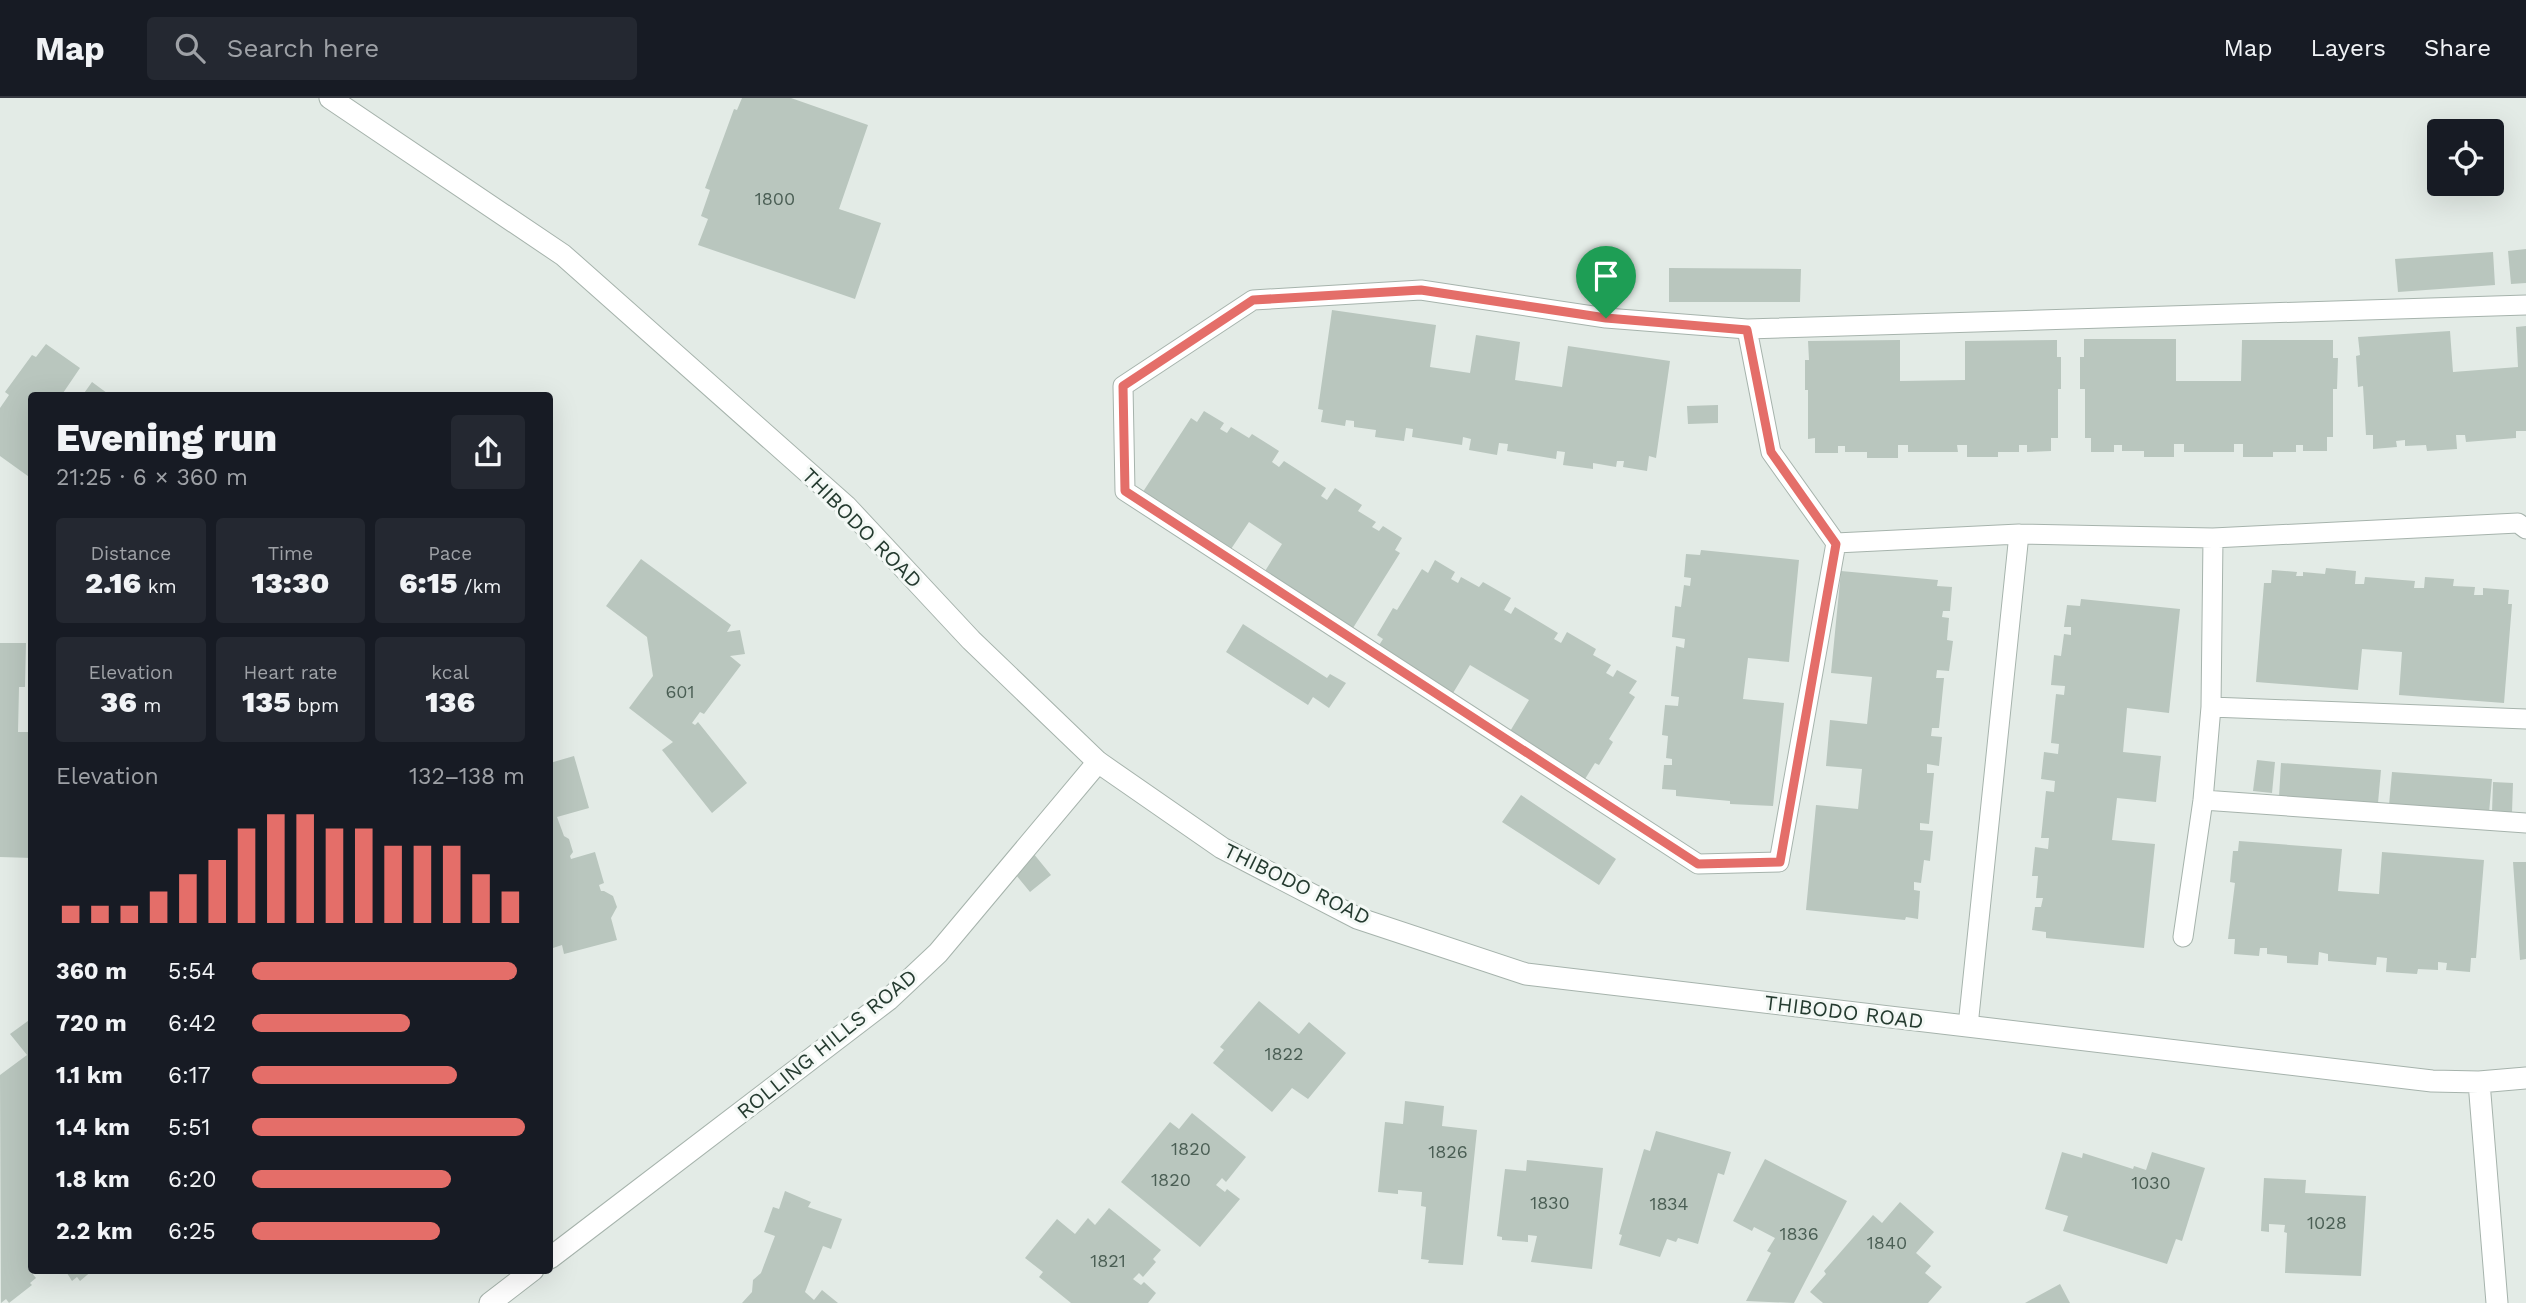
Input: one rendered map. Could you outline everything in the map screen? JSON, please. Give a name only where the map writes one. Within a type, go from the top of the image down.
[{"type":"street","name":"THIBODO ROAD","points":[[330,98],[563,255],[846,506],[971,640],[1098,762],[1222,848],[1357,918],[1526,974],[2432,1081],[2479,1082],[2526,1078]]},
{"type":"street","name":"ROLLING HILLS ROAD","points":[[553,1256],[888,1000],[938,953],[1098,762]]},
{"type":"street","points":[[2479,1082],[2497,1303]]},
{"type":"street","points":[[490,1303],[528,1274]]},
{"type":"lane","points":[[1747,330],[1771,452],[1836,544],[1780,862],[1698,864],[1125,491],[1123,386],[1253,300],[1421,290],[1606,318],[1747,330],[2526,305]]},
{"type":"lane","points":[[1836,544],[2019,534],[2213,538],[2518,523],[2526,528]]},
{"type":"lane","points":[[1968,1026],[2019,534]]},
{"type":"lane","points":[[2183,937],[2203,800],[2211,707],[2213,538]]},
{"type":"lane","points":[[2211,707],[2526,719]]},
{"type":"lane","points":[[2203,800],[2526,823]]},
{"type":"building","points":[[742,98],[791,98],[868,125],[839,209],[881,223],[855,299],[698,245],[708,219],[701,216],[710,190],[705,188],[734,109],[737,110]]},
{"type":"building","points":[[2526,249],[2526,283],[2511,284],[2508,251]]},
{"type":"building","points":[[2493,252],[2495,285],[2398,292],[2395,259]]},
{"type":"building","points":[[1669,268],[1801,269],[1800,302],[1669,302]]},
{"type":"building","points":[[1332,310],[1436,325],[1430,367],[1470,373],[1476,335],[1520,342],[1515,380],[1562,387],[1568,346],[1670,361],[1656,458],[1649,456],[1647,471],[1623,467],[1624,461],[1617,461],[1616,467],[1593,463],[1593,469],[1563,465],[1565,452],[1557,451],[1556,459],[1507,451],[1508,444],[1499,443],[1497,455],[1469,450],[1471,439],[1463,437],[1462,445],[1412,437],[1413,429],[1406,428],[1404,441],[1375,437],[1376,430],[1354,427],[1354,421],[1346,420],[1345,426],[1321,422],[1323,410],[1318,409]]},
{"type":"building","points":[[2526,326],[2526,431],[2516,431],[2516,438],[2466,442],[2465,435],[2456,435],[2457,449],[2427,451],[2426,445],[2405,446],[2405,440],[2396,441],[2397,447],[2373,449],[2373,435],[2366,435],[2363,386],[2358,387],[2358,337],[2450,331],[2453,372],[2518,367],[2516,327]]},
{"type":"building","points":[[2084,339],[2176,339],[2176,381],[2241,381],[2242,340],[2333,340],[2333,358],[2338,358],[2337,389],[2333,389],[2333,437],[2327,437],[2327,451],[2303,451],[2303,445],[2296,445],[2296,452],[2273,452],[2273,457],[2243,457],[2243,444],[2234,444],[2234,452],[2184,452],[2184,444],[2174,444],[2174,457],[2144,457],[2144,451],[2122,451],[2122,445],[2114,445],[2114,452],[2091,452],[2091,438],[2085,438],[2085,389],[2080,389],[2080,357],[2084,357]]},
{"type":"building","points":[[1900,340],[1900,381],[1965,380],[1965,341],[2057,340],[2057,357],[2061,357],[2061,389],[2058,389],[2058,438],[2051,438],[2051,451],[2027,452],[2027,445],[2019,445],[2019,452],[1998,452],[1998,457],[1967,457],[1967,445],[1957,445],[1958,452],[1908,452],[1908,445],[1898,445],[1898,458],[1867,458],[1867,452],[1845,452],[1845,446],[1838,446],[1838,453],[1815,453],[1815,438],[1808,439],[1805,360],[1809,360],[1808,341]]},
{"type":"building","points":[[46,344],[80,368],[64,392],[28,392],[28,476],[0,456],[0,408],[9,395],[5,392],[32,355],[36,357]]},
{"type":"building","points":[[92,382],[106,392],[85,392]]},
{"type":"building","points":[[1718,405],[1718,423],[1688,424],[1687,406]]},
{"type":"building","points":[[1204,411],[1224,423],[1220,429],[1227,433],[1231,427],[1249,438],[1252,434],[1279,451],[1272,462],[1279,467],[1284,461],[1326,488],[1321,496],[1327,500],[1335,488],[1362,505],[1358,511],[1376,522],[1372,527],[1379,531],[1383,526],[1402,538],[1395,550],[1400,553],[1348,636],[1260,579],[1282,544],[1249,522],[1225,558],[1137,501],[1191,418],[1197,422]]},
{"type":"building","points":[[1701,550],[1799,560],[1789,662],[1748,658],[1743,699],[1784,703],[1773,806],[1730,804],[1730,801],[1676,796],[1676,790],[1662,789],[1664,765],[1672,765],[1672,759],[1666,758],[1668,736],[1662,735],[1665,705],[1678,706],[1679,697],[1671,696],[1676,646],[1684,648],[1685,639],[1672,637],[1675,606],[1681,607],[1684,585],[1690,586],[1691,578],[1684,577],[1686,554],[1700,555]]},
{"type":"building","points":[[641,559],[731,625],[727,632],[740,630],[745,654],[730,656],[741,665],[704,714],[700,712],[692,723],[695,725],[698,722],[747,783],[712,813],[662,750],[673,742],[629,708],[653,676],[647,637],[606,606]]},
{"type":"building","points":[[1435,560],[1455,572],[1451,579],[1458,583],[1461,577],[1479,587],[1483,582],[1511,598],[1504,610],[1511,614],[1515,607],[1558,633],[1554,639],[1561,643],[1567,632],[1596,649],[1593,655],[1611,665],[1606,673],[1613,677],[1617,670],[1637,681],[1629,693],[1635,697],[1609,739],[1613,742],[1599,765],[1595,763],[1585,779],[1509,733],[1529,700],[1470,665],[1450,698],[1374,653],[1383,639],[1377,635],[1393,608],[1397,610],[1422,569],[1428,573]]},
{"type":"building","points":[[2326,568],[2356,571],[2355,584],[2364,584],[2365,577],[2415,581],[2414,588],[2424,588],[2425,577],[2454,579],[2453,586],[2475,587],[2474,595],[2483,595],[2483,588],[2509,590],[2508,604],[2512,604],[2504,703],[2399,695],[2402,652],[2362,649],[2358,690],[2256,682],[2264,583],[2271,583],[2272,570],[2297,572],[2296,576],[2303,576],[2303,572],[2325,574]]},
{"type":"building","points":[[1841,571],[1938,580],[1937,586],[1952,587],[1950,611],[1943,611],[1942,617],[1949,618],[1947,640],[1953,641],[1949,671],[1937,670],[1936,678],[1944,678],[1939,728],[1932,728],[1931,736],[1942,737],[1939,766],[1927,764],[1927,773],[1934,773],[1929,824],[1920,823],[1920,830],[1933,831],[1930,861],[1924,860],[1921,883],[1914,882],[1914,890],[1920,891],[1918,919],[1806,910],[1816,805],[1858,809],[1862,769],[1826,766],[1830,720],[1867,724],[1872,677],[1831,673]]},
{"type":"building","points":[[2081,599],[2180,609],[2169,713],[2127,708],[2123,752],[2161,756],[2156,802],[2117,798],[2112,840],[2155,844],[2144,948],[2046,938],[2046,932],[2032,930],[2035,907],[2041,907],[2043,898],[2036,898],[2038,876],[2032,876],[2035,847],[2048,849],[2049,838],[2041,838],[2046,791],[2054,792],[2055,781],[2041,779],[2044,752],[2058,754],[2059,744],[2051,743],[2056,694],[2064,695],[2065,686],[2051,685],[2054,655],[2061,656],[2064,634],[2071,635],[2071,627],[2064,627],[2067,605],[2080,606]]},
{"type":"building","points":[[1243,624],[1327,678],[1330,674],[1346,683],[1329,708],[1313,697],[1308,705],[1226,652]]},
{"type":"building","points":[[0,643],[26,643],[25,687],[19,687],[18,732],[28,732],[28,858],[0,857]]},
{"type":"building","points":[[574,756],[589,808],[557,817],[564,836],[569,839],[573,852],[571,859],[595,852],[604,883],[599,885],[601,891],[613,896],[617,907],[611,918],[617,940],[564,954],[562,945],[553,948],[553,762]]},
{"type":"building","points":[[2257,760],[2275,762],[2272,793],[2253,791]]},
{"type":"building","points":[[2281,763],[2381,770],[2378,803],[2279,797]]},
{"type":"building","points":[[2392,772],[2492,779],[2489,813],[2389,805]]},
{"type":"building","points":[[2493,782],[2513,783],[2512,813],[2492,813]]},
{"type":"building","points":[[1521,795],[1616,859],[1599,885],[1502,822]]},
{"type":"building","points":[[2239,841],[2342,849],[2338,891],[2379,894],[2382,852],[2484,860],[2476,958],[2471,958],[2470,972],[2446,970],[2447,963],[2438,962],[2438,970],[2418,969],[2417,974],[2386,972],[2387,958],[2377,957],[2376,965],[2328,961],[2328,954],[2319,952],[2318,965],[2287,963],[2287,956],[2267,954],[2267,948],[2260,948],[2259,956],[2234,954],[2235,939],[2228,939],[2235,883],[2230,882],[2233,851],[2238,851]]},
{"type":"building","points":[[1033,853],[1051,875],[1030,892],[1012,870]]},
{"type":"building","points":[[2513,862],[2526,862],[2526,959],[2520,960]]},
{"type":"building","points":[[1259,1001],[1299,1034],[1309,1022],[1346,1053],[1308,1099],[1292,1088],[1272,1112],[1213,1063],[1224,1050],[1220,1047]]},
{"type":"building","points":[[28,1021],[28,1274],[33,1274],[36,1278],[30,1283],[32,1285],[9,1303],[6,1299],[1,1303],[0,1075],[27,1055],[10,1034]]},
{"type":"building","points":[[1405,1101],[1444,1106],[1442,1126],[1477,1130],[1463,1265],[1428,1263],[1429,1260],[1421,1259],[1426,1207],[1421,1206],[1422,1192],[1378,1192],[1385,1122],[1403,1124]]},
{"type":"building","points":[[1192,1113],[1246,1157],[1226,1182],[1222,1178],[1216,1185],[1240,1199],[1200,1247],[1121,1182],[1170,1122],[1179,1129]]},
{"type":"building","points":[[1656,1131],[1731,1152],[1724,1175],[1718,1173],[1698,1244],[1678,1238],[1676,1242],[1667,1239],[1660,1257],[1619,1245],[1622,1235],[1619,1234],[1644,1149],[1650,1151]]},
{"type":"building","points":[[2062,1152],[2082,1158],[2083,1153],[2133,1169],[2134,1166],[2146,1170],[2152,1152],[2205,1168],[2182,1241],[2176,1239],[2167,1264],[2063,1231],[2068,1216],[2045,1209]]},
{"type":"building","points":[[1765,1159],[1847,1201],[1794,1303],[1746,1301],[1771,1253],[1767,1251],[1775,1238],[1754,1227],[1752,1231],[1733,1221]]},
{"type":"building","points":[[1527,1160],[1603,1168],[1592,1269],[1531,1262],[1537,1236],[1528,1235],[1528,1242],[1502,1240],[1502,1237],[1497,1236],[1505,1169],[1526,1171]]},
{"type":"building","points":[[2264,1178],[2306,1180],[2305,1193],[2366,1196],[2361,1276],[2285,1273],[2285,1225],[2269,1224],[2269,1232],[2261,1231]]},
{"type":"building","points":[[785,1191],[811,1202],[808,1207],[842,1219],[831,1249],[823,1246],[805,1292],[814,1300],[822,1290],[838,1303],[742,1303],[752,1292],[753,1280],[761,1273],[775,1236],[764,1232],[773,1207],[779,1209]]},
{"type":"building","points":[[1900,1202],[1934,1232],[1916,1253],[1931,1266],[1925,1273],[1942,1287],[1928,1303],[1823,1303],[1810,1292],[1826,1274],[1824,1271],[1873,1215],[1882,1223]]},
{"type":"building","points":[[1109,1208],[1161,1250],[1153,1259],[1156,1262],[1143,1277],[1139,1273],[1133,1279],[1141,1285],[1144,1282],[1156,1293],[1148,1303],[1071,1303],[1039,1277],[1043,1272],[1025,1258],[1057,1219],[1075,1234],[1088,1218],[1095,1225]]},
{"type":"building","points":[[68,1274],[88,1274],[80,1281],[77,1277],[72,1281]]},
{"type":"building","points":[[2060,1284],[2070,1303],[2025,1303]]},
{"type":"route","points":[[1421,290],[1606,318],[1747,330],[1771,452],[1836,544],[1780,862],[1698,864],[1125,491],[1123,386],[1253,300],[1421,290]]}]
